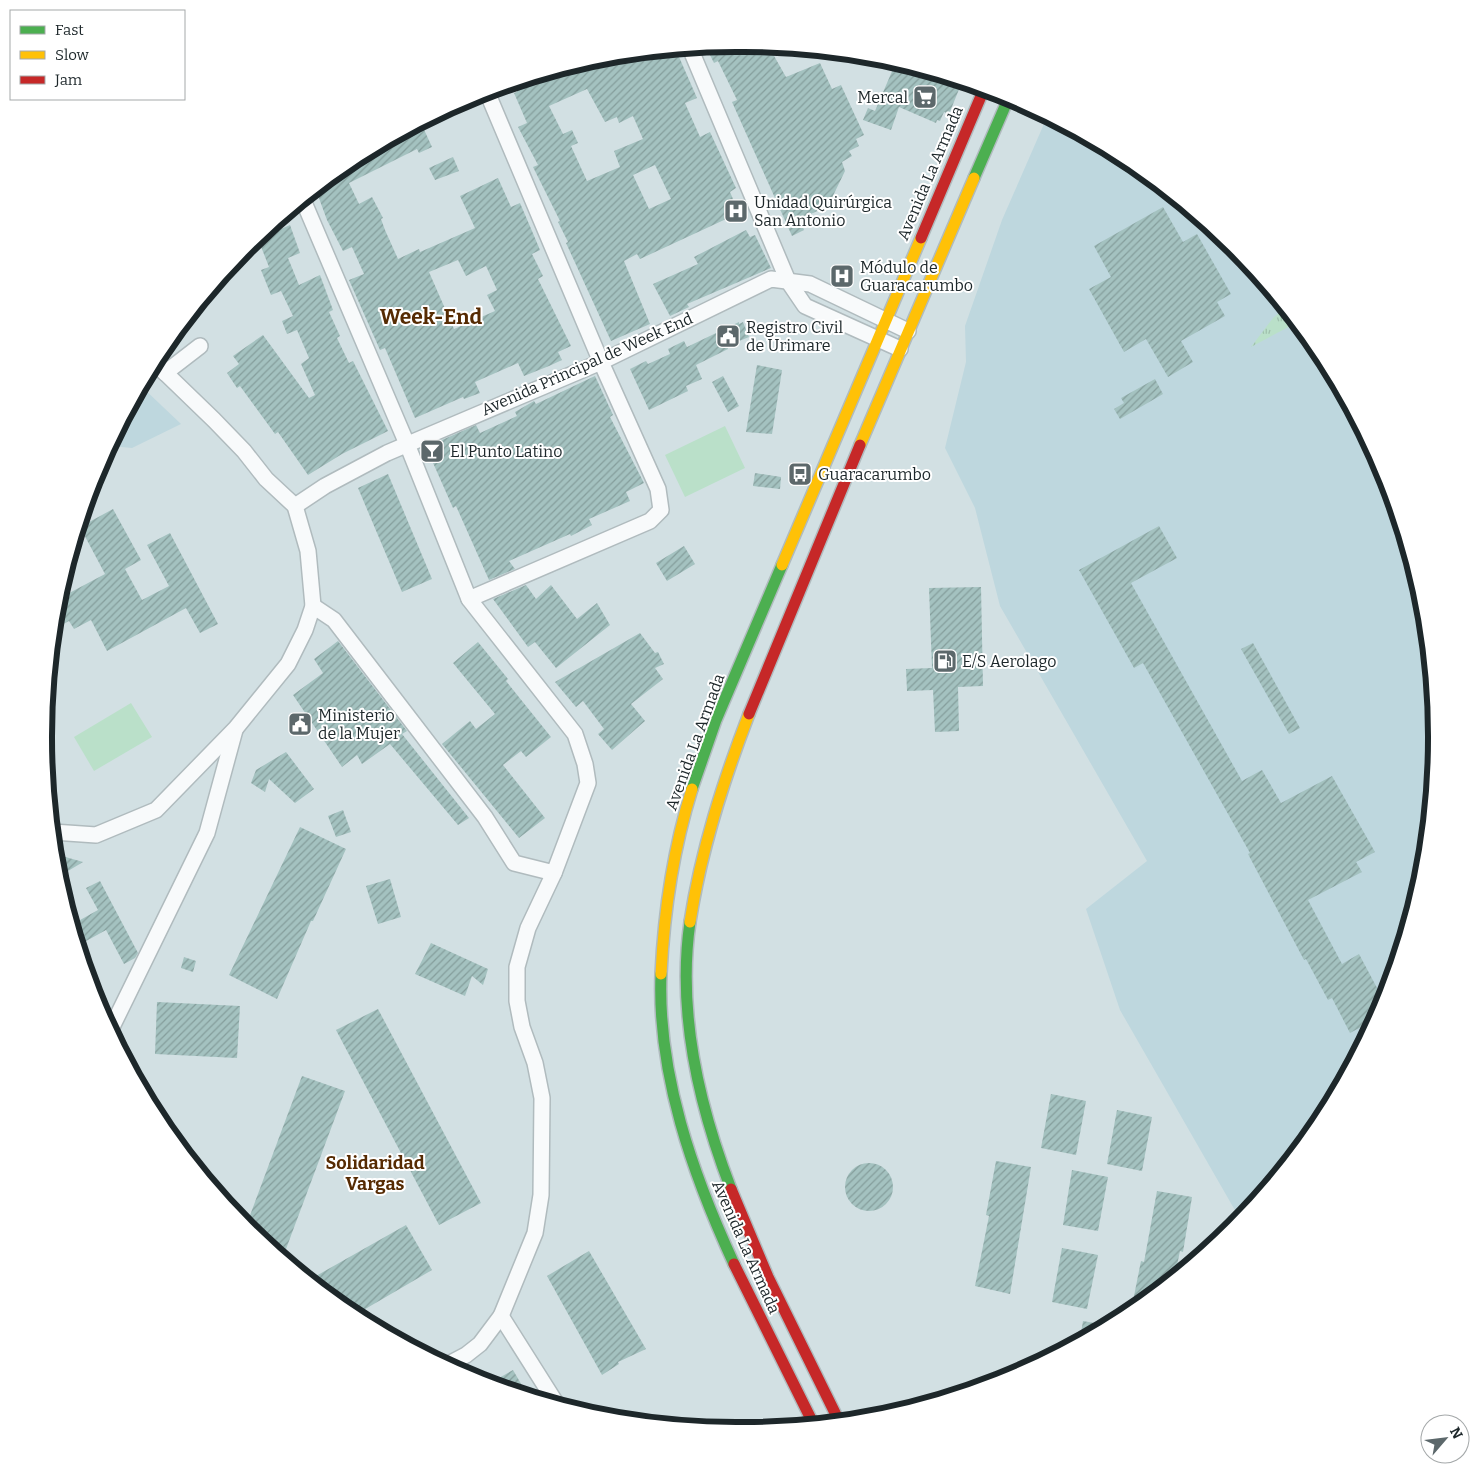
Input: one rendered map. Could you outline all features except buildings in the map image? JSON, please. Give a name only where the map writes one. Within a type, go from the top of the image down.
[{"type":"main road","name":"Avenida La Armada","points":[[810,1418],[727,1253],[709,1212],[684,1139],[665,1036],[660,968],[662,925],[670,877],[683,823],[710,737],[884,320],[981,96]]},
{"type":"main road","name":"Avenida La Armada","points":[[836,1415],[766,1274],[731,1191],[704,1102],[696,1065],[689,1021],[687,976],[690,935],[701,858],[727,771],[812,555],[1005,105]]},
{"type":"street","points":[[693,54],[788,281],[804,306],[900,349]]},
{"type":"street","points":[[469,599],[650,521],[661,510],[658,489],[601,362],[490,99]]},
{"type":"street","points":[[306,206],[407,444],[469,599],[575,734],[585,764],[588,783],[554,873],[528,928],[516,967],[517,1001],[522,1027],[536,1063],[542,1098],[541,1195],[535,1233],[501,1316],[480,1344],[455,1360]]},
{"type":"street","name":"Avenida Principal de Week End","points":[[295,506],[355,469],[407,444],[601,362],[771,279],[810,284],[908,330]]},
{"type":"street","points":[[162,367],[200,346]]},
{"type":"street","points":[[59,832],[96,835],[156,810],[236,728],[288,664],[304,630],[312,606],[308,551],[295,506],[266,479],[244,451],[161,369]]},
{"type":"street","points":[[312,606],[334,620],[485,817],[514,863],[554,873]]},
{"type":"street","points":[[114,1020],[207,833],[236,728]]},
{"type":"street","points":[[501,1316],[549,1395]]},
{"type":"shaded area","points":[[1045,122],[1085,144],[1123,168],[1160,194],[1194,222],[1258,286],[1286,320],[1336,395],[1357,434],[1375,475],[1391,517],[1404,560],[1422,648],[1428,737],[1422,826],[1404,914],[1391,957],[1375,999],[1357,1040],[1336,1079],[1286,1154],[1236,1212],[1120,1010],[1086,909],[1147,861],[1000,606],[975,508],[945,448],[966,362],[965,326],[1002,220]]},
{"type":"shaded area","points":[[146,391],[181,424],[132,448],[117,447]]},
{"type":"green space","points":[[1280,312],[1290,326],[1251,347],[1273,318]]},
{"type":"green space","points":[[725,426],[745,468],[685,497],[665,455]]},
{"type":"green space","points":[[131,703],[152,737],[94,771],[74,737]]},
{"type":"traffic: fast","points":[[974,178],[1005,105]]},
{"type":"traffic: fast","points":[[692,789],[716,720],[782,565]]},
{"type":"traffic: fast","points":[[690,922],[686,990],[694,1058],[709,1125],[731,1189]]},
{"type":"traffic: fast","points":[[661,974],[661,1012],[665,1049],[681,1123],[705,1195],[734,1264]]},
{"type":"traffic: slow","points":[[860,445],[974,178]]},
{"type":"traffic: slow","points":[[782,565],[921,238]]},
{"type":"traffic: slow","points":[[690,922],[700,869],[714,816],[749,714]]},
{"type":"traffic: slow","points":[[661,974],[664,927],[670,881],[692,789]]},
{"type":"traffic: jam","points":[[921,238],[981,96]]},
{"type":"traffic: jam","points":[[749,714],[860,445]]},
{"type":"traffic: jam","points":[[731,1189],[768,1277],[836,1415]]},
{"type":"traffic: jam","points":[[734,1264],[810,1418]]},
{"type":"place","name":"Mercal","points":[[925,97]]},
{"type":"place","name":"Unidad Quirúrgica San Antonio","points":[[736,211]]},
{"type":"place","name":"Módulo de Guaracarumbo","points":[[842,276]]},
{"type":"place","name":"Registro Civil de Urimare","points":[[728,336]]},
{"type":"place","name":"El Punto Latino","points":[[432,451]]},
{"type":"place","name":"Guaracarumbo","points":[[800,474]]},
{"type":"place","name":"E/S Aerolago","points":[[945,661]]},
{"type":"place","name":"Ministerio de la Mujer","points":[[300,724]]},
{"type":"district","name":"Week-End","points":[[431,317]]},
{"type":"district","name":"Solidaridad Vargas","points":[[375,1173]]}]
